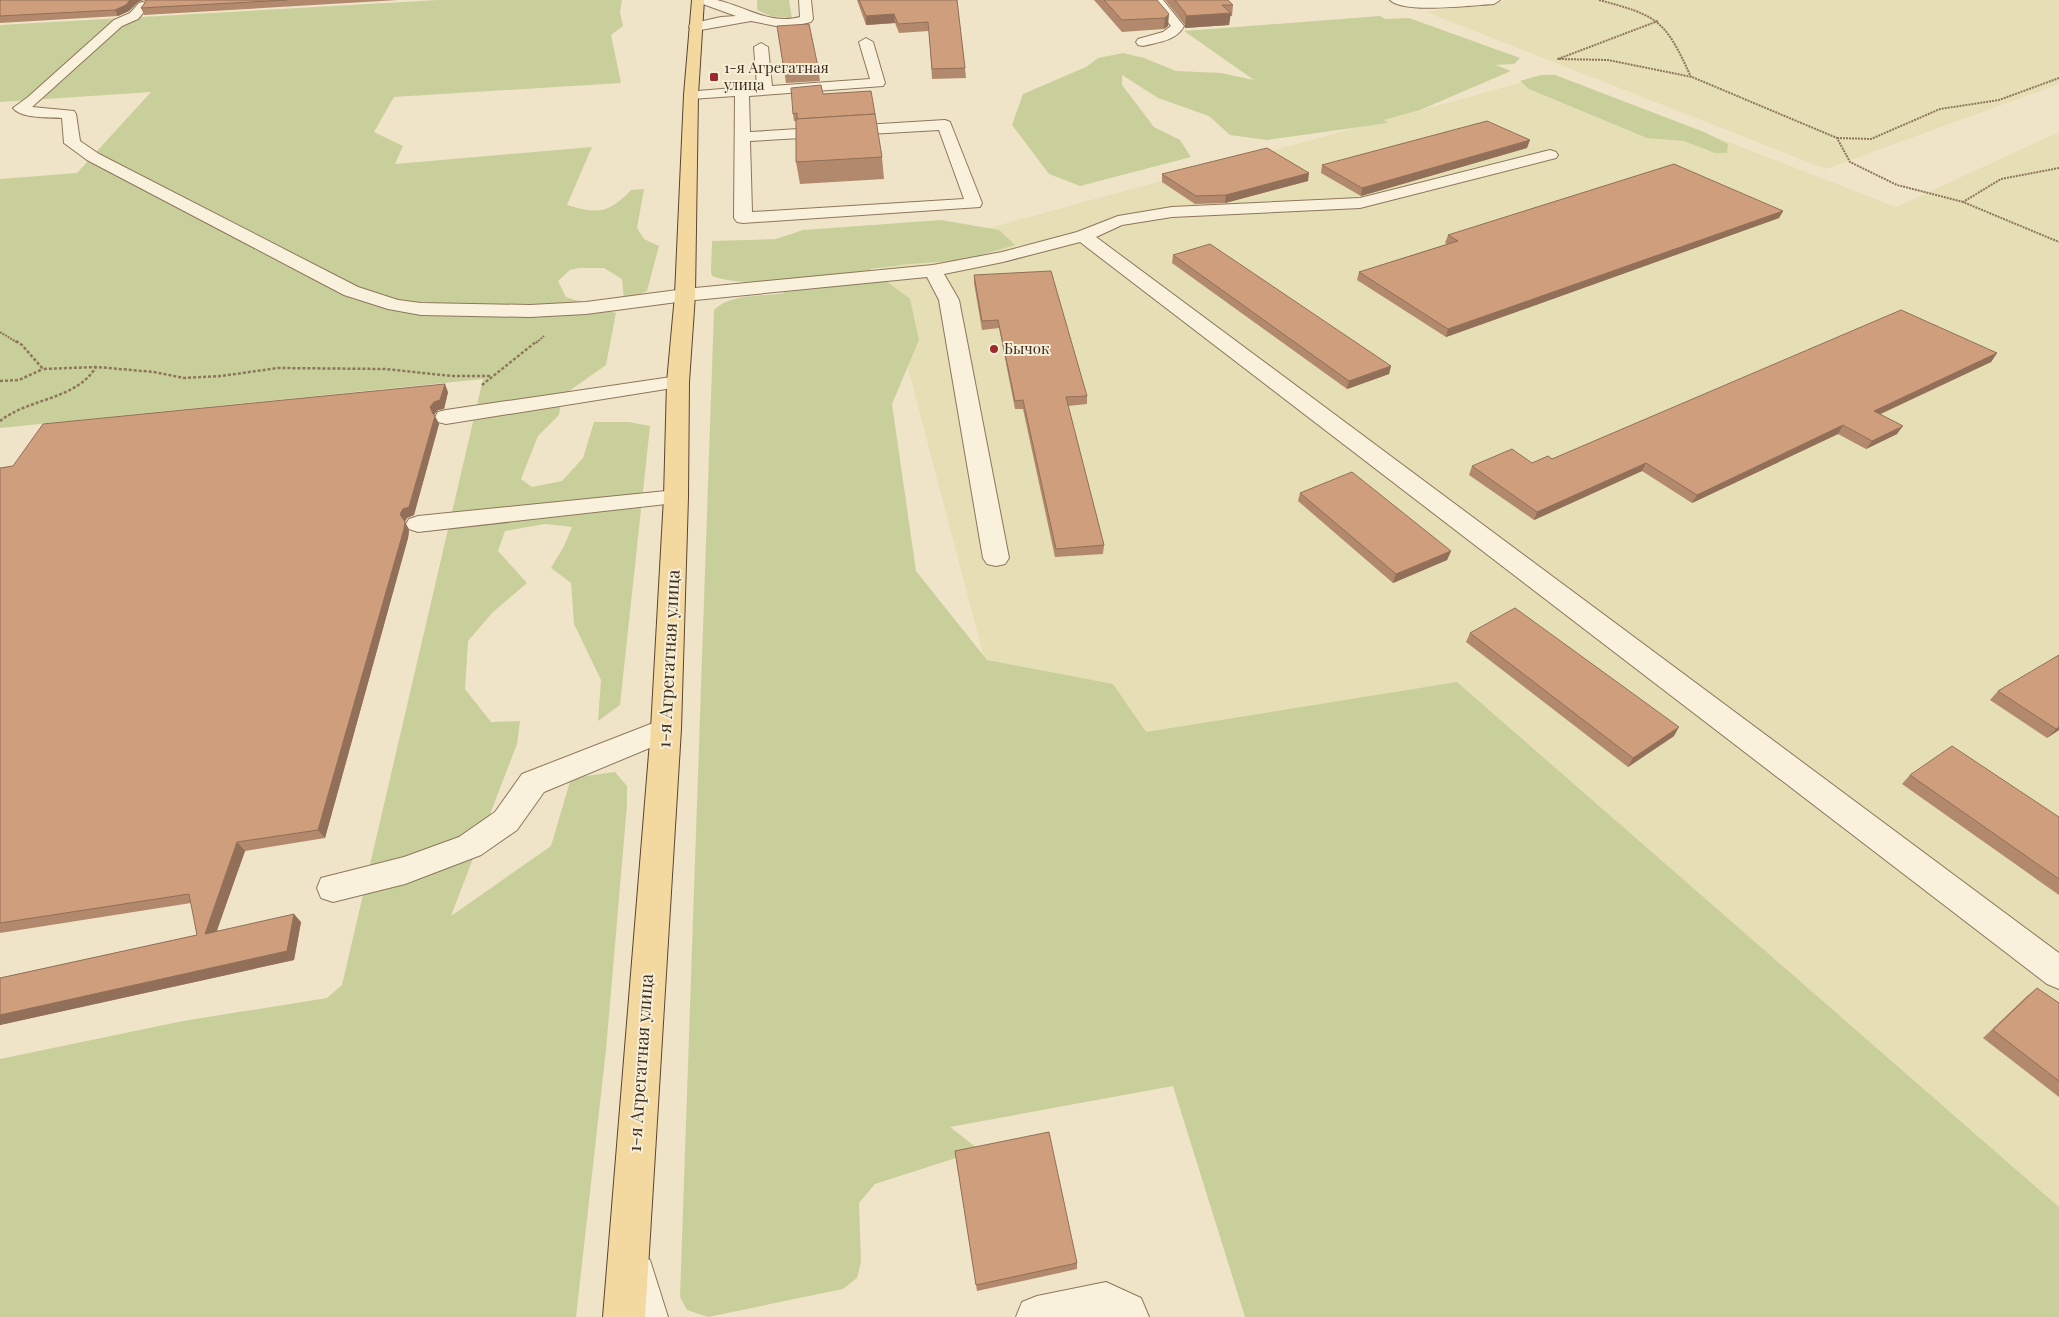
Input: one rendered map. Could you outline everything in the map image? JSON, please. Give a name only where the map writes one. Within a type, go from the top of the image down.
[{"type":"main road","name":"1-я Агрегатная улица","points":[[624,1317],[666,729],[676,497],[678,382],[685,295],[691,95],[698,0]]},
{"type":"street","points":[[704,0],[753,19]]},
{"type":"street","points":[[695,27],[721,21],[753,19],[786,22],[807,18],[805,0]]},
{"type":"street","points":[[1143,42],[1170,34],[1178,26],[1156,0]]},
{"type":"street","points":[[1396,0],[1431,5],[1494,0]]},
{"type":"street","points":[[143,6],[134,16],[118,23],[33,100],[20,108],[30,112],[69,114],[72,143],[93,157],[351,290],[395,305],[421,309],[530,312],[586,308],[685,295],[933,270],[1003,257],[1082,236],[1118,221],[1172,212],[1360,203],[1550,155]]},
{"type":"street","points":[[691,95],[878,83],[866,42]]},
{"type":"street","points":[[761,47],[765,91]]},
{"type":"street","points":[[742,92],[742,137],[743,218],[974,203],[945,125],[742,137]]},
{"type":"street","points":[[1082,236],[2059,973]]},
{"type":"street","points":[[933,270],[949,300],[996,558]]},
{"type":"street","points":[[453,416],[678,382]]},
{"type":"street","points":[[418,524],[676,497]]},
{"type":"street","points":[[333,888],[405,870],[470,846],[506,821],[533,783],[666,729]]},
{"type":"street","points":[[629,1234],[636,1282],[647,1317]]},
{"type":"street","points":[[1037,1317],[1106,1303],[1126,1313],[1128,1317]]},
{"type":"path","points":[[1598,0],[1658,21],[1674,42],[1692,77]]},
{"type":"path","points":[[1658,21],[1558,59],[1608,60],[1692,77],[1837,138],[1859,140],[1871,139],[1940,109],[1998,100],[2059,78]]},
{"type":"path","points":[[1837,138],[1850,162],[1897,185],[1963,202],[2059,242]]},
{"type":"path","points":[[1963,202],[2000,179],[2059,168]]},
{"type":"path","points":[[453,416],[473,392],[492,376],[539,339],[586,308]]},
{"type":"path","points":[[0,332],[22,345],[43,369]]},
{"type":"path","points":[[0,381],[19,380],[43,369],[97,366],[154,372],[184,378],[221,376],[278,368],[385,369],[452,376],[492,376]]},
{"type":"path","points":[[0,421],[19,407],[52,397],[85,381],[97,366]]},
{"type":"shaded area","points":[[1509,0],[2059,0],[2059,84],[1826,169],[1426,12]]},
{"type":"shaded area","points":[[1553,74],[1896,207],[2059,132],[2059,1207],[1457,682],[1146,732],[1007,745],[879,258]]},
{"type":"green space","points":[[438,0],[622,0],[620,12],[623,26],[611,35],[621,83],[394,97],[374,132],[403,146],[395,164],[592,147],[567,205],[587,210],[602,210],[616,204],[631,190],[644,189],[637,228],[644,239],[659,246],[647,291],[624,301],[622,279],[604,268],[570,270],[558,281],[566,297],[616,313],[606,365],[562,396],[559,415],[538,436],[521,479],[532,487],[562,481],[583,458],[594,422],[629,422],[650,426],[620,705],[598,721],[601,680],[574,624],[571,583],[551,568],[564,546],[572,527],[545,524],[505,531],[498,551],[527,583],[492,613],[468,641],[465,689],[491,722],[520,721],[517,744],[451,916],[551,846],[571,778],[615,772],[627,786],[627,805],[606,1050],[576,1317],[0,1317],[0,1059],[183,1021],[327,998],[342,985],[483,379],[0,428],[0,179],[77,173],[151,92],[0,102],[0,25]]},
{"type":"green space","points":[[757,0],[789,0],[792,18],[770,16],[757,10]]},
{"type":"green space","points":[[1380,16],[1385,19],[1409,18],[1520,58],[1514,64],[1496,65],[1511,71],[1420,110],[1384,120],[1388,123],[1267,140],[1230,135],[1209,116],[1158,98],[1122,75],[1122,85],[1154,127],[1180,140],[1191,157],[1080,186],[1049,174],[1012,125],[1023,94],[1086,67],[1098,58],[1123,53],[1144,58],[1176,71],[1221,73],[1254,80],[1184,31]]},
{"type":"green space","points":[[1541,75],[1555,75],[1704,132],[1728,144],[1727,153],[1715,153],[1684,141],[1647,138],[1529,89],[1520,81]]},
{"type":"green space","points":[[941,220],[999,230],[1015,245],[964,260],[870,269],[910,299],[919,340],[892,404],[916,571],[987,660],[1113,684],[1146,732],[1457,682],[2059,1207],[2059,1317],[1245,1317],[1173,1086],[950,1127],[982,1152],[956,1158],[875,1184],[859,1203],[861,1262],[857,1278],[843,1289],[708,1317],[687,1310],[680,1297],[714,310],[738,298],[784,293],[783,280],[738,281],[712,276],[712,241],[776,239],[803,230]]},
{"type":"building","points":[[0,0],[130,0],[126,5],[115,10],[0,16]]},
{"type":"building","points":[[147,0],[287,0],[141,8]]},
{"type":"building","points":[[859,0],[957,0],[965,68],[932,69],[928,22],[898,24],[894,14],[866,16]]},
{"type":"building","points":[[1104,0],[1157,0],[1169,14],[1165,18],[1122,20]]},
{"type":"building","points":[[1175,0],[1228,0],[1233,5],[1222,5],[1231,13],[1186,16]]},
{"type":"building","points":[[809,24],[818,67],[784,70],[777,26]]},
{"type":"building","points":[[821,85],[823,94],[871,91],[875,114],[797,119],[797,113],[793,114],[791,88]]},
{"type":"building","points":[[875,114],[882,157],[796,162],[796,119]]},
{"type":"building","points":[[1487,121],[1530,140],[1362,188],[1322,165]]},
{"type":"building","points":[[1267,148],[1309,173],[1226,195],[1196,196],[1162,174]]},
{"type":"building","points":[[1674,164],[1783,211],[1448,329],[1359,272],[1458,241],[1448,235]]},
{"type":"building","points":[[1210,244],[1391,366],[1349,381],[1173,255]]},
{"type":"building","points":[[1051,271],[1087,396],[1066,397],[1104,545],[1056,549],[1023,400],[1015,401],[998,320],[982,321],[974,275]]},
{"type":"building","points":[[1901,310],[1997,353],[1874,411],[1903,426],[1872,441],[1843,425],[1697,495],[1646,463],[1537,512],[1472,466],[1512,449],[1532,463],[1548,456],[1552,459]]},
{"type":"building","points":[[445,384],[440,400],[434,402],[430,407],[435,416],[409,507],[403,509],[400,514],[405,522],[404,529],[318,830],[237,842],[205,934],[294,914],[287,951],[0,1015],[0,978],[197,935],[189,894],[0,923],[0,468],[13,466],[43,424]]},
{"type":"building","points":[[1352,472],[1451,551],[1396,574],[1300,493]]},
{"type":"building","points":[[1515,608],[1679,727],[1633,758],[1470,633]]},
{"type":"building","points":[[2059,655],[2059,727],[2056,729],[1998,691]]},
{"type":"building","points":[[1952,746],[2059,817],[2059,879],[1910,775]]},
{"type":"building","points":[[2037,988],[2059,1003],[2059,1081],[1993,1030]]},
{"type":"building","points":[[1049,1132],[1077,1263],[976,1285],[955,1151]]},
{"type":"place","name":"1-я Агрегатная улица","points":[[714,77]]},
{"type":"place","name":"Бычок","points":[[994,349]]}]
